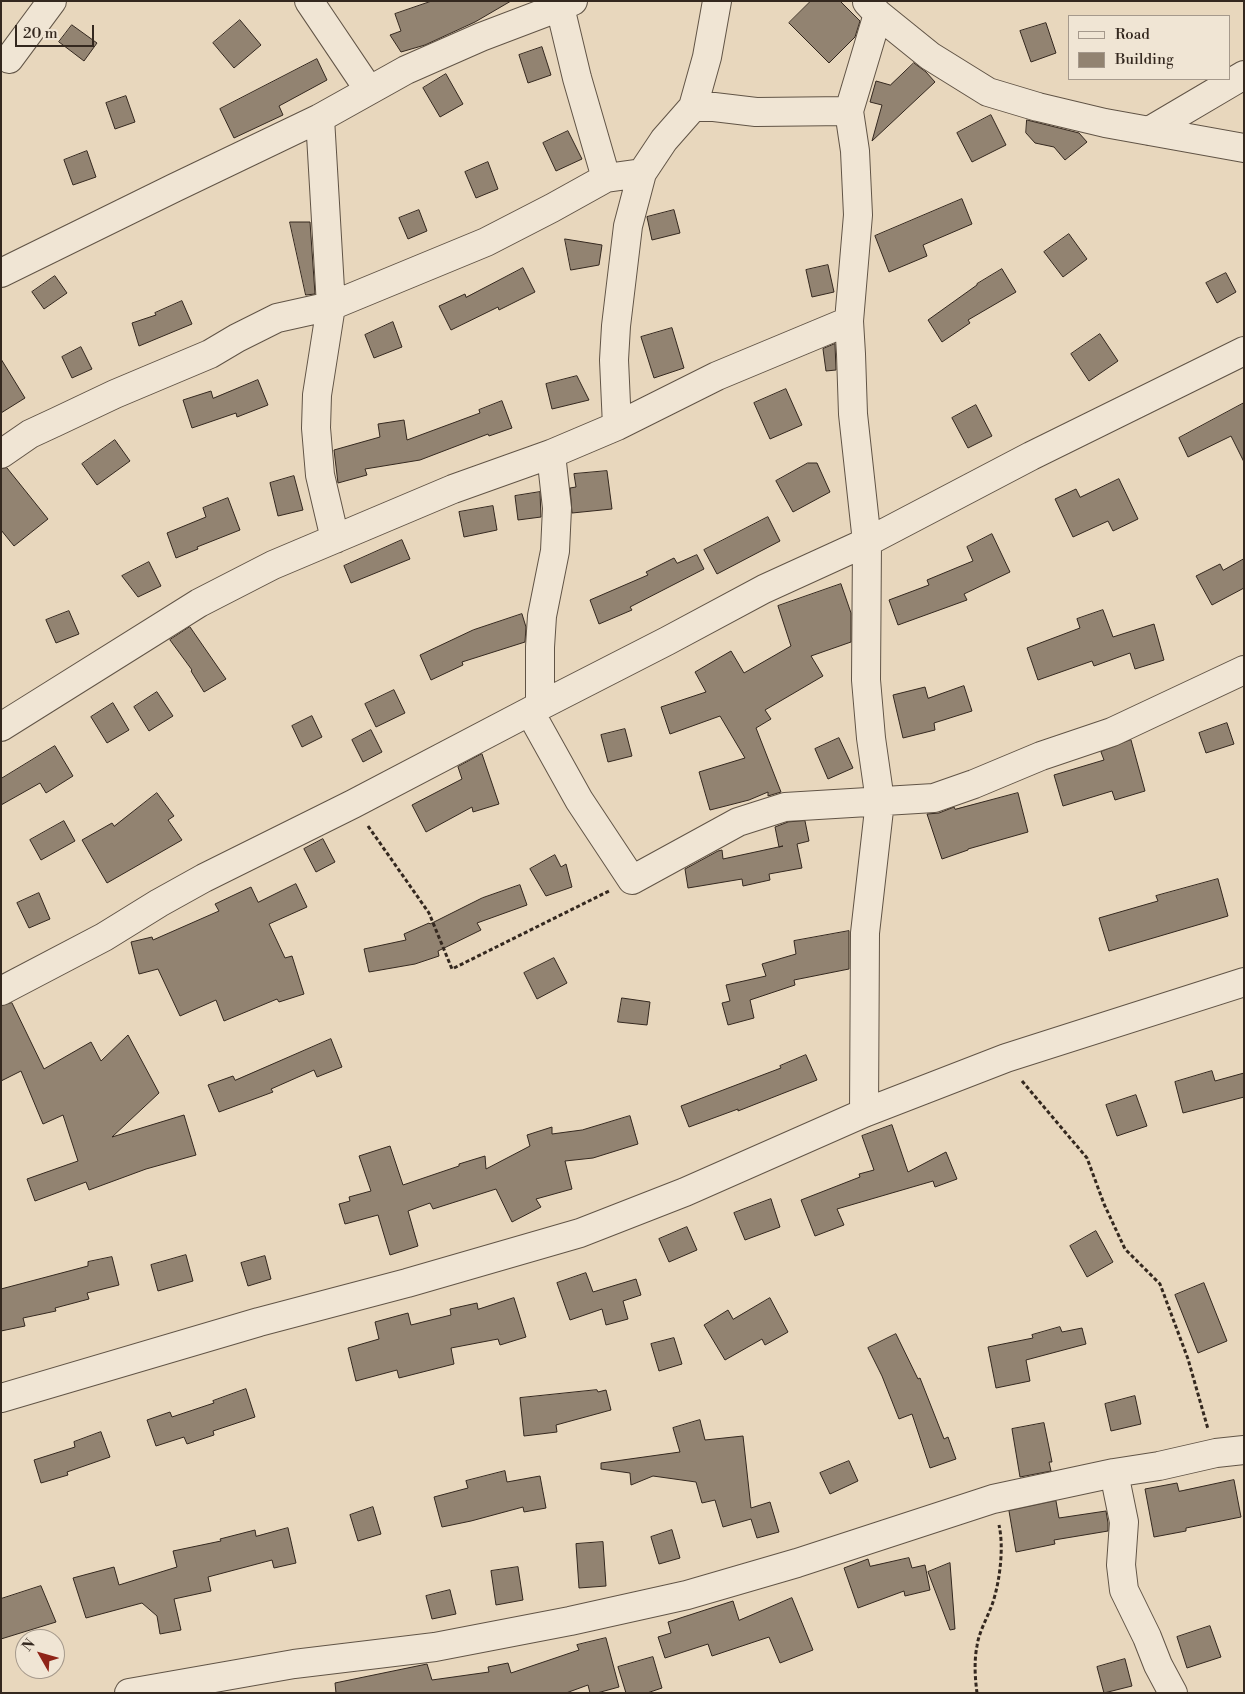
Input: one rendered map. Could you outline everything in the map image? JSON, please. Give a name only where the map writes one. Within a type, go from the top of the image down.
[{"type":"street","points":[[9,59],[52,1]]},
{"type":"street","points":[[309,1],[369,90]]},
{"type":"street","points":[[617,426],[614,360],[616,326],[628,226],[642,173],[664,140],[694,108],[707,57],[717,1]]},
{"type":"street","points":[[1,273],[320,118],[420,64],[566,4],[577,78],[606,178]]},
{"type":"street","points":[[864,1113],[865,933],[880,801],[871,738],[866,680],[867,542],[853,414],[849,321],[858,216],[855,151],[849,110],[872,8],[930,56],[988,92],[1038,107],[1149,131],[1244,148]]},
{"type":"street","points":[[1149,131],[1244,75]]},
{"type":"street","points":[[694,108],[714,107],[756,112],[849,110]]},
{"type":"street","points":[[320,118],[331,306],[317,395],[316,428],[320,475],[336,539]]},
{"type":"street","points":[[1,454],[30,434],[115,394],[210,354],[277,318],[331,306],[486,242],[606,178],[642,173]]},
{"type":"street","points":[[1,726],[199,603],[273,565],[454,489],[551,454],[617,426],[716,376],[849,321]]},
{"type":"street","points":[[1,991],[104,937],[158,902],[667,641],[764,588],[867,542],[1031,456],[1244,351]]},
{"type":"street","points":[[551,454],[557,508],[555,551],[542,616],[535,709],[579,800],[632,880],[738,822],[785,808],[934,798],[974,784],[1041,756],[1112,732],[1244,670]]},
{"type":"street","points":[[1,1398],[250,1325],[407,1283],[580,1233],[685,1192],[864,1113],[1006,1058],[1244,982]]},
{"type":"street","points":[[129,1693],[294,1664],[435,1647],[570,1622],[687,1596],[797,1563],[994,1499],[1216,1453],[1244,1450]]},
{"type":"street","points":[[1114,1473],[1124,1522],[1121,1565],[1124,1590],[1147,1637],[1158,1665],[1173,1693]]},
{"type":"path","points":[[352,804],[430,913],[452,969],[632,880]]},
{"type":"path","points":[[1006,1058],[1021,1079],[1087,1158],[1104,1204],[1125,1249],[1160,1284],[1188,1359],[1216,1453]]},
{"type":"path","points":[[977,1693],[975,1664],[977,1646],[993,1600],[1000,1562],[1001,1533],[994,1499]]},
{"type":"building","points":[[432,1],[511,1],[475,22],[425,45],[401,52],[390,35],[401,31],[395,14]]},
{"type":"building","points":[[811,1],[840,1],[860,21],[855,37],[829,63],[789,23]]},
{"type":"building","points":[[240,20],[261,45],[234,68],[213,43]]},
{"type":"building","points":[[1046,23],[1056,53],[1031,62],[1020,31]]},
{"type":"building","points":[[72,25],[97,43],[84,61],[59,42]]},
{"type":"building","points":[[542,47],[551,75],[528,83],[519,55]]},
{"type":"building","points":[[317,59],[327,80],[279,106],[283,115],[234,138],[220,109]]},
{"type":"building","points":[[914,63],[935,82],[872,141],[882,105],[870,102],[876,81],[890,85]]},
{"type":"building","points":[[446,74],[463,104],[440,117],[423,88]]},
{"type":"building","points":[[126,96],[135,122],[115,129],[106,103]]},
{"type":"building","points":[[991,115],[1006,145],[972,162],[957,133]]},
{"type":"building","points":[[1027,120],[1079,133],[1087,142],[1065,160],[1054,147],[1035,143],[1026,133]]},
{"type":"building","points":[[568,131],[582,159],[556,171],[543,143]]},
{"type":"building","points":[[87,151],[96,177],[73,185],[64,160]]},
{"type":"building","points":[[488,162],[498,189],[476,198],[465,172]]},
{"type":"building","points":[[962,199],[972,224],[923,245],[927,256],[889,272],[875,236]]},
{"type":"building","points":[[419,210],[427,231],[408,239],[399,218]]},
{"type":"building","points":[[674,210],[680,233],[652,240],[647,217]]},
{"type":"building","points":[[290,222],[310,222],[315,294],[306,295]]},
{"type":"building","points":[[1069,234],[1087,259],[1063,277],[1044,252]]},
{"type":"building","points":[[565,239],[602,245],[599,265],[571,270]]},
{"type":"building","points":[[828,265],[834,292],[812,297],[806,270]]},
{"type":"building","points":[[523,268],[535,292],[499,310],[498,307],[451,330],[439,306],[465,294],[466,297]]},
{"type":"building","points":[[1002,269],[1016,292],[968,320],[970,323],[942,342],[928,320],[977,284]]},
{"type":"building","points":[[1226,273],[1236,292],[1217,303],[1206,283]]},
{"type":"building","points":[[55,276],[67,293],[44,309],[32,292]]},
{"type":"building","points":[[182,301],[192,324],[139,346],[132,323],[156,315],[155,313]]},
{"type":"building","points":[[393,322],[402,347],[374,358],[365,335]]},
{"type":"building","points":[[672,328],[684,368],[654,378],[641,337]]},
{"type":"building","points":[[1100,334],[1118,361],[1089,381],[1071,354]]},
{"type":"building","points":[[835,344],[836,370],[826,371],[823,349]]},
{"type":"building","points":[[81,347],[92,369],[72,378],[62,357]]},
{"type":"building","points":[[1,359],[25,398],[1,413]]},
{"type":"building","points":[[577,376],[589,400],[552,409],[546,384]]},
{"type":"building","points":[[258,380],[268,405],[237,417],[236,413],[192,428],[183,400],[211,391],[213,398]]},
{"type":"building","points":[[786,389],[802,425],[770,439],[754,403]]},
{"type":"building","points":[[502,401],[512,428],[489,436],[488,434],[420,460],[365,469],[367,475],[338,483],[334,450],[380,437],[378,424],[404,420],[407,440],[480,413],[479,410]]},
{"type":"building","points":[[1244,403],[1244,462],[1231,436],[1188,457],[1179,438]]},
{"type":"building","points":[[976,405],[992,436],[968,448],[952,418]]},
{"type":"building","points":[[115,440],[130,461],[97,485],[82,464]]},
{"type":"building","points":[[808,463],[817,463],[830,492],[793,512],[776,481]]},
{"type":"building","points":[[7,468],[48,519],[14,546],[1,530],[1,469]]},
{"type":"building","points":[[607,471],[612,509],[572,513],[570,488],[576,487],[574,474]]},
{"type":"building","points":[[294,476],[303,510],[278,516],[270,483]]},
{"type":"building","points":[[1119,479],[1138,519],[1113,531],[1108,521],[1073,537],[1055,499],[1076,489],[1080,497]]},
{"type":"building","points":[[540,492],[541,517],[518,520],[515,496]]},
{"type":"building","points":[[228,498],[240,530],[197,547],[198,549],[176,558],[167,533],[206,517],[203,508]]},
{"type":"building","points":[[493,506],[497,530],[464,537],[459,512]]},
{"type":"building","points":[[768,517],[780,541],[717,574],[704,550]]},
{"type":"building","points":[[992,534],[1010,572],[964,594],[967,600],[898,625],[889,600],[929,585],[927,580],[973,561],[967,547]]},
{"type":"building","points":[[402,540],[410,559],[351,583],[344,566]]},
{"type":"building","points":[[697,555],[704,569],[630,607],[632,610],[599,624],[590,600],[648,575],[646,572],[674,558],[677,563]]},
{"type":"building","points":[[1244,559],[1244,588],[1212,605],[1196,576],[1220,564],[1223,570]]},
{"type":"building","points":[[149,562],[161,586],[138,597],[122,576]]},
{"type":"building","points":[[841,584],[851,613],[851,642],[811,656],[823,676],[765,710],[771,719],[756,728],[781,792],[768,796],[768,792],[749,800],[710,810],[699,772],[745,758],[720,716],[670,734],[661,707],[706,692],[695,672],[731,651],[744,673],[791,646],[778,606]]},
{"type":"building","points":[[1103,610],[1113,637],[1154,624],[1164,660],[1135,669],[1130,653],[1094,666],[1092,661],[1038,680],[1027,648],[1080,628],[1077,619]]},
{"type":"building","points":[[69,611],[79,634],[56,643],[46,620]]},
{"type":"building","points":[[522,614],[526,627],[525,642],[462,662],[463,665],[431,680],[420,655],[473,630]]},
{"type":"building","points":[[190,627],[226,679],[204,692],[192,670],[170,640]]},
{"type":"building","points":[[964,686],[972,711],[934,723],[935,730],[903,738],[893,695],[925,687],[928,698]]},
{"type":"building","points":[[394,690],[405,713],[376,727],[365,704]]},
{"type":"building","points":[[157,692],[173,716],[149,731],[134,707]]},
{"type":"building","points":[[113,703],[129,730],[107,743],[91,717]]},
{"type":"building","points":[[312,716],[322,737],[302,747],[292,726]]},
{"type":"building","points":[[1227,723],[1234,744],[1206,753],[1199,733]]},
{"type":"building","points":[[625,729],[632,756],[608,762],[601,735]]},
{"type":"building","points":[[371,730],[382,752],[363,762],[352,740]]},
{"type":"building","points":[[839,738],[853,768],[828,779],[815,749]]},
{"type":"building","points":[[1131,740],[1145,791],[1115,800],[1112,791],[1063,806],[1054,775],[1104,760],[1101,752]]},
{"type":"building","points":[[55,746],[73,776],[46,793],[40,783],[1,805],[1,779]]},
{"type":"building","points":[[482,754],[499,804],[473,812],[472,807],[426,832],[412,805],[462,779],[458,767]]},
{"type":"building","points":[[157,793],[174,816],[168,820],[182,840],[107,883],[82,840],[112,823],[114,826]]},
{"type":"building","points":[[1018,793],[1028,832],[968,849],[942,859],[927,814],[939,813],[954,807],[955,809]]},
{"type":"building","points":[[64,821],[75,841],[41,860],[30,840]]},
{"type":"building","points":[[805,821],[809,841],[797,844],[802,868],[769,874],[770,880],[743,886],[742,879],[688,888],[685,869],[718,851],[722,850],[723,859],[779,847],[775,827],[788,822]]},
{"type":"building","points":[[323,839],[335,862],[316,872],[304,849]]},
{"type":"building","points":[[555,855],[561,867],[566,864],[572,887],[546,896],[530,869]]},
{"type":"building","points":[[1218,879],[1228,916],[1109,951],[1099,918],[1158,901],[1156,896]]},
{"type":"building","points":[[296,884],[307,907],[269,924],[285,958],[292,956],[304,994],[279,1002],[277,999],[224,1021],[216,1000],[180,1016],[158,969],[139,974],[131,942],[152,937],[153,940],[219,911],[215,904],[251,887],[258,902]]},
{"type":"building","points":[[520,885],[527,905],[477,923],[481,930],[438,951],[439,956],[415,964],[369,972],[364,949],[406,940],[404,934],[430,924],[482,898]]},
{"type":"building","points":[[39,893],[50,919],[29,928],[17,903]]},
{"type":"building","points":[[849,931],[849,969],[794,980],[795,985],[750,1000],[754,1018],[728,1025],[722,1003],[730,1001],[726,985],[766,976],[762,964],[796,954],[794,941]]},
{"type":"building","points":[[554,958],[567,983],[537,999],[524,973]]},
{"type":"building","points":[[622,998],[650,1002],[647,1025],[618,1022]]},
{"type":"building","points":[[12,1003],[44,1069],[91,1042],[101,1061],[128,1035],[159,1093],[112,1137],[184,1115],[196,1155],[146,1169],[89,1190],[86,1182],[35,1201],[27,1179],[78,1161],[63,1115],[43,1124],[21,1071],[1,1081],[1,1006]]},
{"type":"building","points":[[331,1039],[342,1067],[317,1077],[314,1070],[271,1089],[273,1092],[219,1112],[208,1085],[233,1076],[235,1080]]},
{"type":"building","points":[[806,1055],[817,1080],[738,1111],[738,1109],[689,1127],[681,1106],[781,1068],[780,1066]]},
{"type":"building","points":[[1212,1071],[1215,1081],[1244,1073],[1244,1097],[1183,1113],[1175,1082]]},
{"type":"building","points":[[1136,1095],[1147,1126],[1117,1136],[1106,1105]]},
{"type":"building","points":[[630,1116],[638,1144],[593,1158],[565,1161],[572,1189],[536,1199],[541,1207],[512,1222],[496,1189],[433,1209],[430,1203],[408,1211],[418,1246],[390,1255],[378,1215],[345,1224],[339,1204],[350,1201],[349,1197],[371,1191],[359,1156],[390,1146],[403,1185],[485,1156],[486,1169],[530,1146],[527,1135],[552,1127],[552,1134],[582,1130]]},
{"type":"building","points":[[892,1125],[908,1172],[946,1152],[957,1179],[935,1187],[933,1181],[837,1209],[844,1225],[815,1236],[801,1200],[860,1177],[859,1174],[874,1170],[862,1136]]},
{"type":"building","points":[[771,1199],[780,1227],[745,1240],[734,1213]]},
{"type":"building","points":[[687,1227],[697,1250],[669,1262],[659,1239]]},
{"type":"building","points":[[1096,1231],[1113,1262],[1087,1277],[1070,1246]]},
{"type":"building","points":[[186,1255],[193,1281],[158,1291],[151,1265]]},
{"type":"building","points":[[265,1256],[271,1279],[248,1286],[241,1263]]},
{"type":"building","points":[[112,1257],[119,1285],[87,1293],[89,1299],[55,1308],[56,1311],[23,1318],[25,1326],[1,1331],[1,1289],[88,1266],[88,1262]]},
{"type":"building","points":[[586,1273],[593,1292],[636,1279],[641,1295],[623,1301],[628,1319],[606,1325],[602,1309],[570,1320],[557,1283]]},
{"type":"building","points":[[1204,1283],[1227,1341],[1198,1353],[1175,1295]]},
{"type":"building","points":[[514,1298],[526,1337],[500,1345],[498,1339],[451,1348],[454,1364],[399,1378],[397,1370],[356,1381],[348,1348],[379,1339],[375,1322],[408,1313],[411,1325],[451,1315],[450,1309],[477,1303],[478,1309]]},
{"type":"building","points":[[770,1298],[788,1332],[765,1345],[762,1339],[725,1360],[704,1325],[728,1310],[733,1319]]},
{"type":"building","points":[[1060,1327],[1062,1332],[1082,1328],[1086,1344],[1026,1360],[1030,1381],[996,1388],[988,1347],[1033,1338],[1032,1335]]},
{"type":"building","points":[[896,1334],[918,1379],[920,1378],[944,1439],[948,1437],[956,1459],[930,1468],[912,1414],[899,1419],[882,1376],[868,1348]]},
{"type":"building","points":[[674,1338],[682,1364],[659,1371],[651,1344]]},
{"type":"building","points":[[246,1389],[255,1417],[213,1431],[214,1435],[187,1444],[184,1437],[156,1446],[147,1420],[170,1412],[172,1417],[214,1403],[213,1401]]},
{"type":"building","points":[[597,1390],[598,1392],[606,1390],[611,1410],[556,1425],[557,1432],[524,1436],[520,1398]]},
{"type":"building","points":[[1135,1396],[1141,1424],[1111,1431],[1105,1404]]},
{"type":"building","points":[[700,1420],[705,1440],[743,1436],[751,1508],[770,1502],[779,1532],[757,1538],[751,1519],[723,1527],[715,1500],[702,1503],[696,1482],[653,1476],[631,1485],[630,1473],[601,1469],[601,1463],[680,1452],[673,1428]]},
{"type":"building","points":[[1044,1423],[1052,1462],[1049,1462],[1051,1471],[1020,1477],[1012,1429]]},
{"type":"building","points":[[101,1432],[110,1457],[67,1472],[68,1475],[41,1483],[34,1460],[75,1447],[74,1442]]},
{"type":"building","points":[[849,1461],[858,1481],[830,1494],[820,1473]]},
{"type":"building","points":[[505,1471],[507,1482],[540,1476],[546,1508],[524,1512],[523,1507],[442,1527],[434,1497],[468,1488],[466,1481]]},
{"type":"building","points":[[1234,1480],[1241,1517],[1186,1528],[1186,1531],[1154,1537],[1145,1489],[1177,1483],[1179,1491]]},
{"type":"building","points":[[1056,1501],[1059,1518],[1106,1511],[1108,1531],[1054,1540],[1055,1544],[1016,1552],[1009,1511]]},
{"type":"building","points":[[373,1507],[381,1534],[358,1541],[350,1515]]},
{"type":"building","points":[[288,1528],[296,1563],[274,1568],[272,1560],[208,1577],[211,1591],[174,1599],[181,1630],[160,1634],[157,1616],[142,1603],[86,1618],[73,1578],[114,1567],[119,1585],[177,1567],[173,1551],[221,1541],[220,1539],[255,1530],[256,1536]]},
{"type":"building","points":[[672,1530],[680,1558],[659,1564],[651,1537]]},
{"type":"building","points":[[603,1542],[606,1586],[579,1588],[576,1544]]},
{"type":"building","points":[[909,1558],[912,1568],[925,1565],[930,1590],[905,1596],[904,1591],[858,1608],[844,1568],[868,1559],[870,1566]]},
{"type":"building","points":[[950,1563],[955,1629],[950,1630],[928,1572]]},
{"type":"building","points":[[518,1567],[523,1600],[496,1605],[491,1571]]},
{"type":"building","points":[[41,1586],[56,1622],[33,1629],[15,1629],[15,1635],[1,1639],[1,1599]]},
{"type":"building","points":[[450,1590],[456,1614],[432,1619],[426,1596]]},
{"type":"building","points":[[792,1598],[813,1650],[780,1663],[769,1637],[712,1656],[708,1644],[665,1658],[658,1637],[671,1633],[668,1622],[733,1601],[739,1620]]},
{"type":"building","points":[[1210,1626],[1221,1657],[1187,1668],[1177,1637]]},
{"type":"building","points":[[606,1638],[619,1687],[597,1693],[590,1693],[588,1685],[566,1693],[336,1693],[335,1683],[427,1664],[432,1680],[489,1672],[488,1667],[508,1663],[511,1673],[579,1650],[577,1645]]},
{"type":"building","points":[[653,1657],[662,1688],[647,1693],[626,1693],[618,1667]]},
{"type":"building","points":[[1125,1659],[1132,1686],[1104,1693],[1097,1667]]}]
